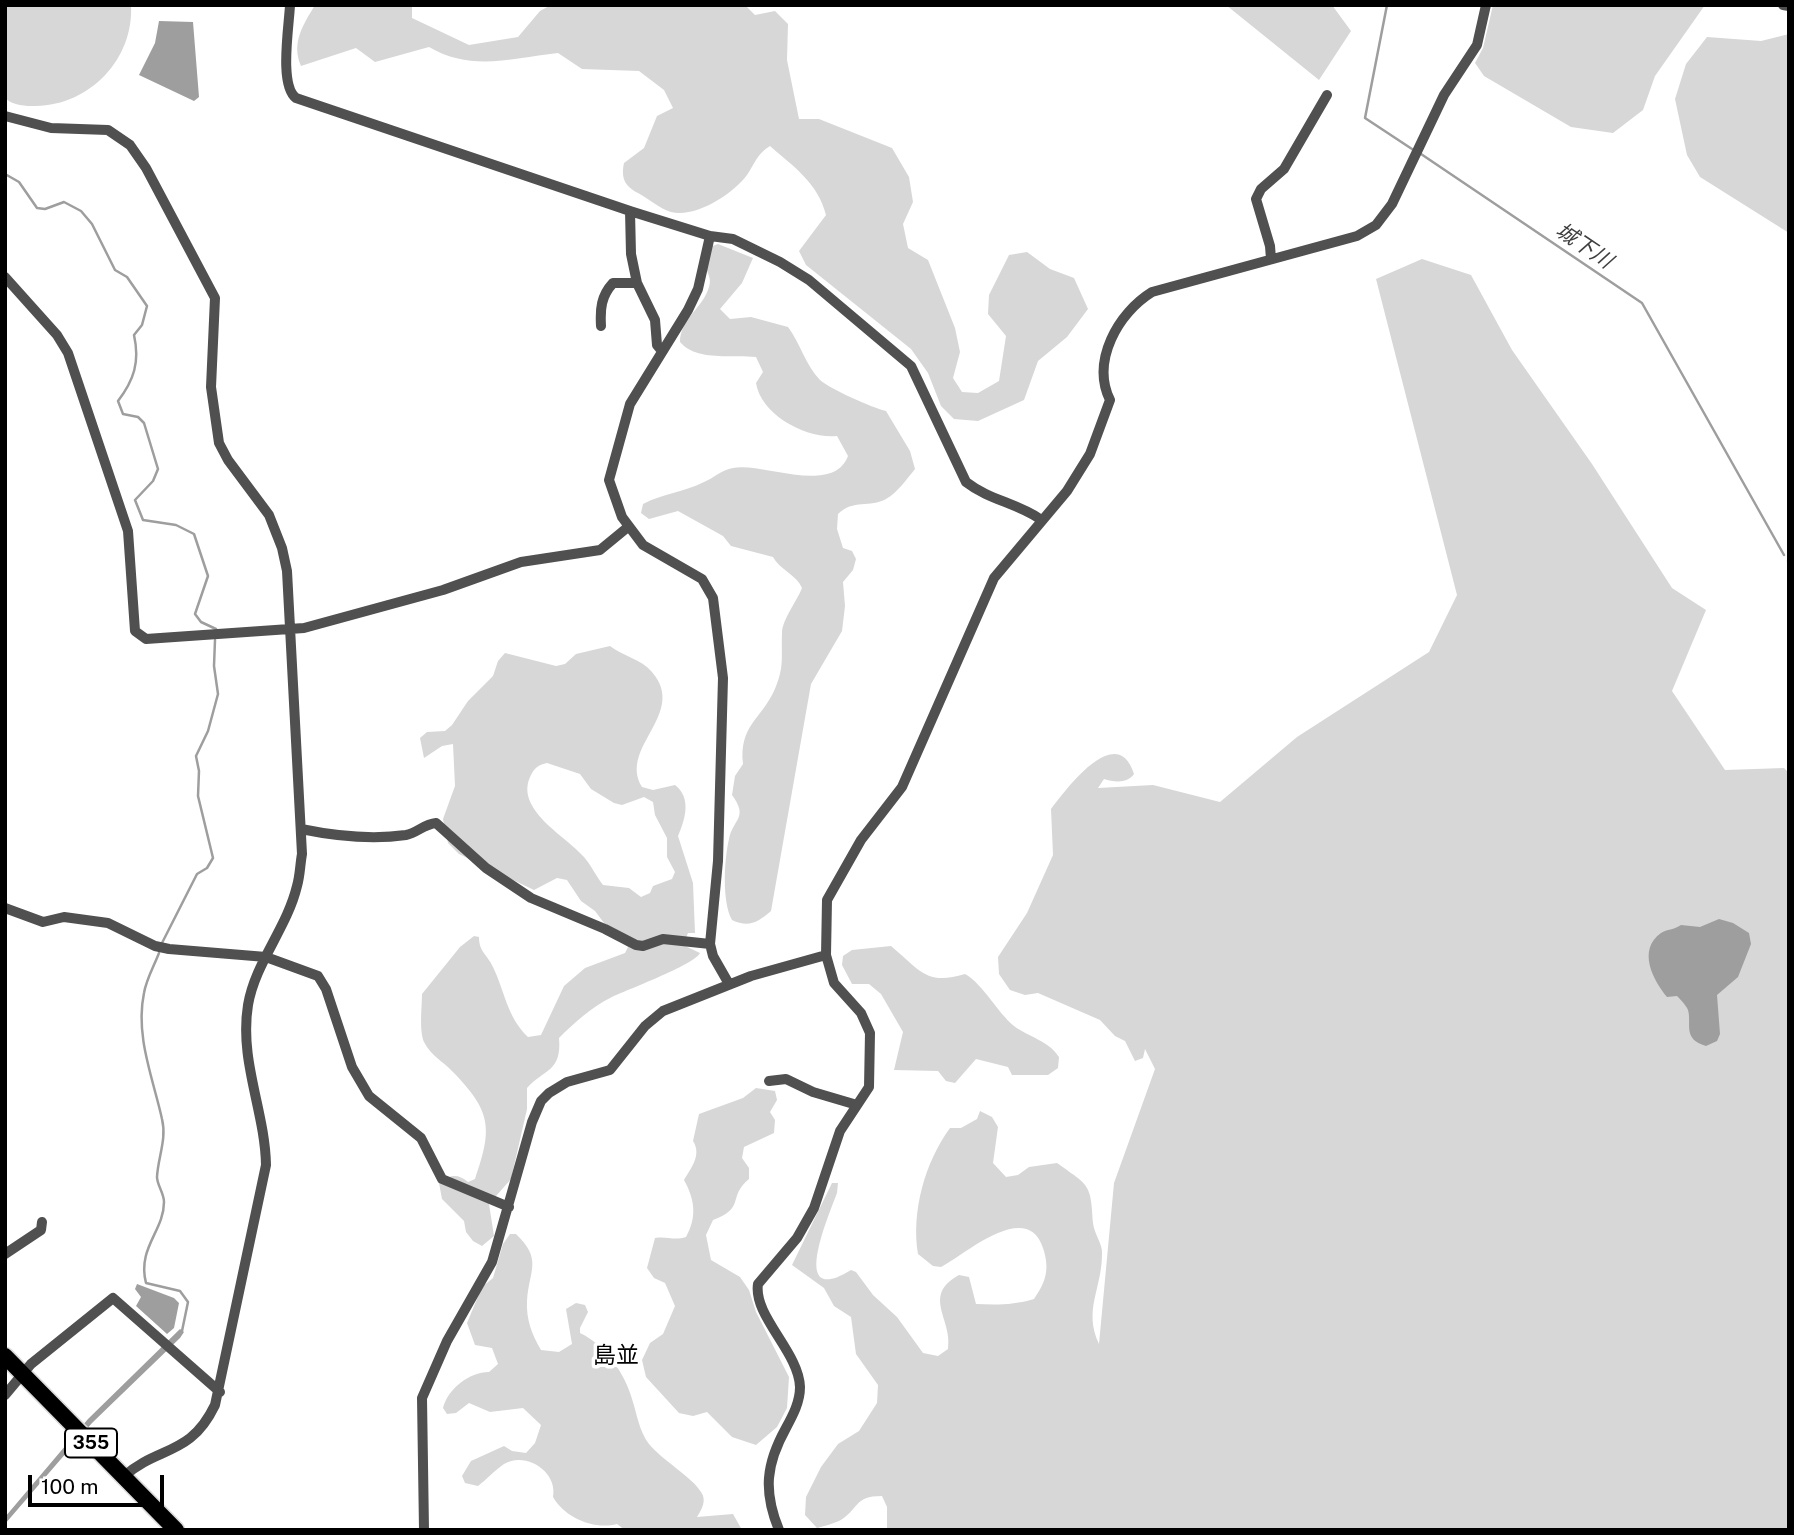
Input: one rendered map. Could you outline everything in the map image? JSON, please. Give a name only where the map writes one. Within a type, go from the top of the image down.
[{"type":"highway","name":"355","points":[[5,1356],[176,1530]]},
{"type":"street","points":[[290,5],[286,77],[292,95],[301,102],[630,211],[710,236],[733,239],[756,248],[809,280],[900,356],[919,380],[966,482],[980,493],[1027,510],[1040,519]]},
{"type":"street","points":[[779,1530],[768,1495],[768,1472],[796,1407],[800,1388],[796,1369],[759,1299],[758,1284],[797,1238],[814,1208],[840,1131],[869,1087],[870,1033],[862,1013],[834,983],[826,955],[825,911],[832,888],[861,840],[902,787],[988,589],[1040,519],[1067,491],[1090,454],[1110,400],[1102,382],[1112,336],[1127,310],[1152,292],[1369,230],[1383,218],[1392,204],[1444,94],[1477,45],[1486,5]]},
{"type":"street","points":[[1783,5],[1789,6]]},
{"type":"street","points":[[1271,259],[1270,246],[1256,199],[1261,189],[1284,169],[1327,95]]},
{"type":"street","points":[[5,116],[51,128],[108,130],[130,145],[146,169],[215,298],[211,387],[217,435],[228,460],[260,501],[277,532],[287,571],[292,628],[301,829],[297,887],[248,1002],[246,1023],[246,1055],[266,1142],[267,1165],[220,1392],[209,1417],[195,1436],[123,1477]]},
{"type":"street","points":[[630,211],[631,254],[637,283],[655,320],[657,345],[662,351]]},
{"type":"street","points":[[710,236],[698,289],[630,404],[609,480],[615,502],[628,527],[643,545],[702,579],[713,598],[723,678],[718,861],[710,944],[713,956],[729,984]]},
{"type":"street","points":[[5,277],[57,335],[72,364],[128,531],[135,631],[146,639],[304,628],[443,590],[521,562],[600,550],[628,527]]},
{"type":"street","points":[[601,326],[600,310],[609,287],[613,283],[637,283]]},
{"type":"street","points":[[301,829],[340,837],[408,835],[425,824],[436,823],[476,859],[531,898],[636,945],[643,946],[663,939],[710,944]]},
{"type":"street","points":[[5,908],[43,922],[64,917],[108,923],[155,946],[169,949],[266,957],[318,976],[326,989],[352,1067],[369,1096],[421,1138],[442,1178],[509,1207]]},
{"type":"street","points":[[424,1530],[422,1398],[447,1341],[492,1262],[532,1122],[541,1101],[567,1082],[610,1070],[654,1017],[729,984],[806,958],[826,955]]},
{"type":"street","points":[[769,1081],[786,1079],[813,1092],[857,1105]]},
{"type":"street","points":[[5,1254],[41,1230],[42,1222]]},
{"type":"street","points":[[5,1395],[23,1374],[113,1298],[220,1392]]},
{"type":"shaded area","points":[[5,5],[131,5],[130,25],[116,60],[91,88],[56,104],[20,105],[5,98]]},
{"type":"shaded area","points":[[315,5],[412,5],[412,18],[469,45],[518,37],[540,11],[551,5],[745,5],[755,15],[775,11],[788,24],[787,60],[799,119],[819,119],[892,148],[909,177],[913,202],[903,224],[908,248],[928,260],[955,328],[960,352],[953,378],[962,392],[978,393],[999,381],[1006,336],[988,314],[989,295],[1009,255],[1027,252],[1050,269],[1074,278],[1088,309],[1067,337],[1038,361],[1024,400],[978,421],[954,419],[941,406],[928,373],[911,349],[806,265],[799,251],[826,215],[811,185],[770,146],[759,156],[741,182],[723,197],[702,208],[681,213],[671,212],[633,190],[623,177],[624,163],[644,148],[657,116],[673,108],[664,90],[639,71],[582,69],[558,53],[508,60],[476,61],[445,55],[429,47],[375,62],[356,48],[301,66],[298,42]]},
{"type":"shaded area","points":[[1226,5],[1332,5],[1351,31],[1319,80]]},
{"type":"shaded area","points":[[1493,5],[1705,5],[1655,76],[1643,110],[1613,133],[1571,127],[1484,76],[1475,63],[1483,48]]},
{"type":"shaded area","points":[[159,21],[193,22],[199,97],[194,101],[139,75],[155,43]]},
{"type":"shaded area","points":[[1789,34],[1789,233],[1700,177],[1687,155],[1675,99],[1686,64],[1707,37],[1761,41]]},
{"type":"shaded area","points":[[718,244],[753,258],[742,283],[720,309],[730,319],[751,317],[788,327],[820,380],[852,398],[886,411],[910,451],[915,469],[886,499],[856,505],[838,514],[837,529],[843,548],[852,551],[856,559],[853,570],[843,582],[845,606],[842,631],[811,684],[771,911],[748,924],[732,920],[725,892],[727,848],[740,814],[732,795],[735,776],[743,764],[744,740],[769,701],[780,675],[783,628],[802,588],[773,557],[731,546],[723,536],[678,511],[649,519],[641,513],[643,504],[696,485],[729,469],[746,467],[813,476],[828,474],[840,468],[848,456],[837,436],[825,436],[799,429],[776,415],[766,405],[756,383],[763,372],[756,357],[705,355],[680,342],[684,327],[710,284],[705,263],[707,248]]},
{"type":"shaded area","points":[[1422,259],[1471,275],[1512,350],[1592,464],[1672,588],[1706,610],[1672,691],[1725,770],[1784,768],[1789,773],[1789,1530],[887,1530],[887,1507],[882,1496],[866,1498],[839,1521],[817,1528],[805,1515],[806,1497],[821,1467],[838,1444],[859,1431],[877,1403],[878,1385],[856,1354],[851,1317],[834,1306],[824,1288],[792,1265],[832,1183],[838,1183],[837,1193],[817,1254],[817,1269],[821,1278],[832,1279],[851,1270],[856,1272],[873,1295],[897,1317],[923,1353],[938,1356],[948,1349],[940,1300],[948,1283],[959,1275],[969,1277],[976,1304],[1005,1304],[1034,1299],[1046,1275],[1043,1248],[1035,1234],[1023,1228],[1009,1229],[994,1235],[941,1267],[933,1266],[918,1254],[918,1205],[927,1172],[941,1141],[950,1128],[961,1128],[977,1119],[980,1111],[992,1117],[998,1127],[993,1163],[1006,1177],[1018,1175],[1029,1167],[1057,1163],[1082,1182],[1089,1193],[1094,1227],[1102,1250],[1093,1310],[1099,1344],[1114,1183],[1155,1069],[1145,1049],[1143,1058],[1135,1061],[1125,1041],[1115,1036],[1100,1020],[1038,993],[1025,995],[1010,990],[999,974],[998,957],[1027,913],[1053,855],[1051,809],[1068,787],[1092,764],[1104,756],[1116,754],[1126,759],[1134,774],[1124,781],[1104,779],[1098,788],[1153,785],[1220,802],[1297,737],[1429,652],[1457,595],[1376,279]]},
{"type":"shaded area","points":[[610,646],[648,668],[661,687],[662,702],[638,758],[637,772],[642,787],[653,790],[675,785],[684,796],[685,816],[678,836],[693,883],[695,933],[688,933],[683,945],[700,953],[686,964],[604,1001],[559,1038],[555,1064],[527,1088],[527,1109],[511,1179],[489,1204],[494,1236],[482,1246],[473,1241],[466,1232],[464,1221],[442,1199],[439,1183],[454,1176],[468,1182],[475,1179],[484,1146],[485,1121],[475,1098],[466,1086],[424,1042],[421,1025],[422,994],[460,947],[474,936],[479,937],[480,946],[493,967],[515,1021],[528,1037],[541,1035],[564,986],[585,968],[625,953],[628,947],[616,939],[595,911],[581,901],[567,880],[557,878],[534,890],[459,854],[448,843],[443,819],[455,786],[453,744],[442,746],[424,758],[420,738],[427,732],[445,731],[452,725],[468,701],[493,676],[498,661],[505,653],[556,666],[565,664],[576,654]],"holes":[[[547,763],[580,774],[591,789],[614,803],[622,805],[644,797],[653,802],[655,815],[667,838],[667,857],[675,872],[672,879],[653,886],[650,893],[641,897],[629,888],[603,885],[584,857],[544,821],[529,799],[527,787],[534,770]]]},
{"type":"shaded area","points":[[1719,919],[1733,923],[1749,933],[1751,944],[1738,977],[1717,995],[1720,1034],[1717,1041],[1706,1046],[1698,1043],[1691,1035],[1688,1010],[1684,1004],[1677,996],[1667,997],[1662,990],[1653,974],[1649,956],[1654,940],[1661,933],[1681,925],[1700,927]]},
{"type":"shaded area","points":[[891,946],[924,974],[941,978],[965,974],[972,979],[1014,1026],[1055,1051],[1059,1057],[1058,1068],[1048,1075],[1012,1075],[1008,1067],[976,1059],[955,1083],[946,1081],[938,1071],[894,1070],[903,1032],[881,994],[869,984],[852,984],[842,965],[843,956],[852,950]]},
{"type":"shaded area","points":[[756,1088],[775,1091],[777,1100],[770,1112],[775,1120],[774,1133],[744,1147],[742,1158],[749,1168],[749,1179],[742,1185],[733,1207],[713,1220],[706,1235],[711,1260],[740,1277],[749,1290],[756,1312],[789,1377],[787,1408],[777,1427],[756,1445],[732,1437],[707,1412],[693,1416],[679,1413],[646,1377],[642,1360],[650,1343],[663,1334],[675,1306],[665,1283],[654,1278],[647,1268],[655,1238],[682,1238],[686,1237],[690,1230],[693,1208],[684,1180],[696,1156],[693,1141],[699,1114],[743,1098]]},
{"type":"shaded area","points":[[510,1234],[516,1234],[532,1258],[528,1314],[532,1333],[541,1350],[559,1352],[572,1344],[566,1309],[576,1303],[585,1305],[588,1312],[580,1333],[597,1344],[619,1370],[629,1389],[649,1444],[691,1480],[703,1495],[704,1501],[697,1517],[733,1514],[742,1530],[625,1530],[617,1524],[590,1524],[565,1511],[553,1497],[551,1479],[539,1466],[522,1460],[504,1464],[478,1486],[465,1483],[462,1476],[471,1461],[504,1446],[512,1451],[526,1453],[535,1443],[541,1425],[523,1408],[490,1412],[469,1403],[456,1413],[447,1414],[443,1408],[449,1394],[460,1383],[474,1375],[489,1372],[498,1364],[492,1348],[475,1345],[467,1323],[482,1287],[493,1278],[503,1244]]},
{"type":"shaded area","points":[[137,1284],[174,1298],[179,1303],[174,1328],[167,1334],[136,1306],[141,1297],[135,1289]]},
{"type":"shaded area","points":[[180,1329],[184,1332],[180,1338],[92,1423],[5,1524],[5,1517],[88,1419]]},
{"type":"waterway","name":"城下川","points":[[1387,5],[1365,118],[1415,151]]},
{"type":"waterway","name":"城下川","points":[[1421,154],[1642,303],[1784,555]]},
{"type":"waterway","points":[[5,174],[19,182],[37,208],[45,209],[64,202],[81,211],[92,224],[115,270],[127,277],[147,306],[142,325],[134,335],[134,370],[118,401],[123,414],[138,417],[144,423],[158,469],[153,481],[135,500],[143,520],[176,525],[194,534],[208,576],[195,614],[201,622],[216,629]]},
{"type":"waterway","points":[[162,943],[197,874],[207,868],[213,858],[198,796],[199,771],[196,756],[208,731],[218,694],[214,666],[215,640]]},
{"type":"waterway","points":[[159,953],[145,988],[142,1025],[146,1057],[163,1126],[157,1177],[164,1202],[160,1222],[145,1260],[144,1271],[146,1283],[180,1291],[188,1302],[182,1331]]},
{"type":"district","name":"島並","points":[[616,1356]]}]
